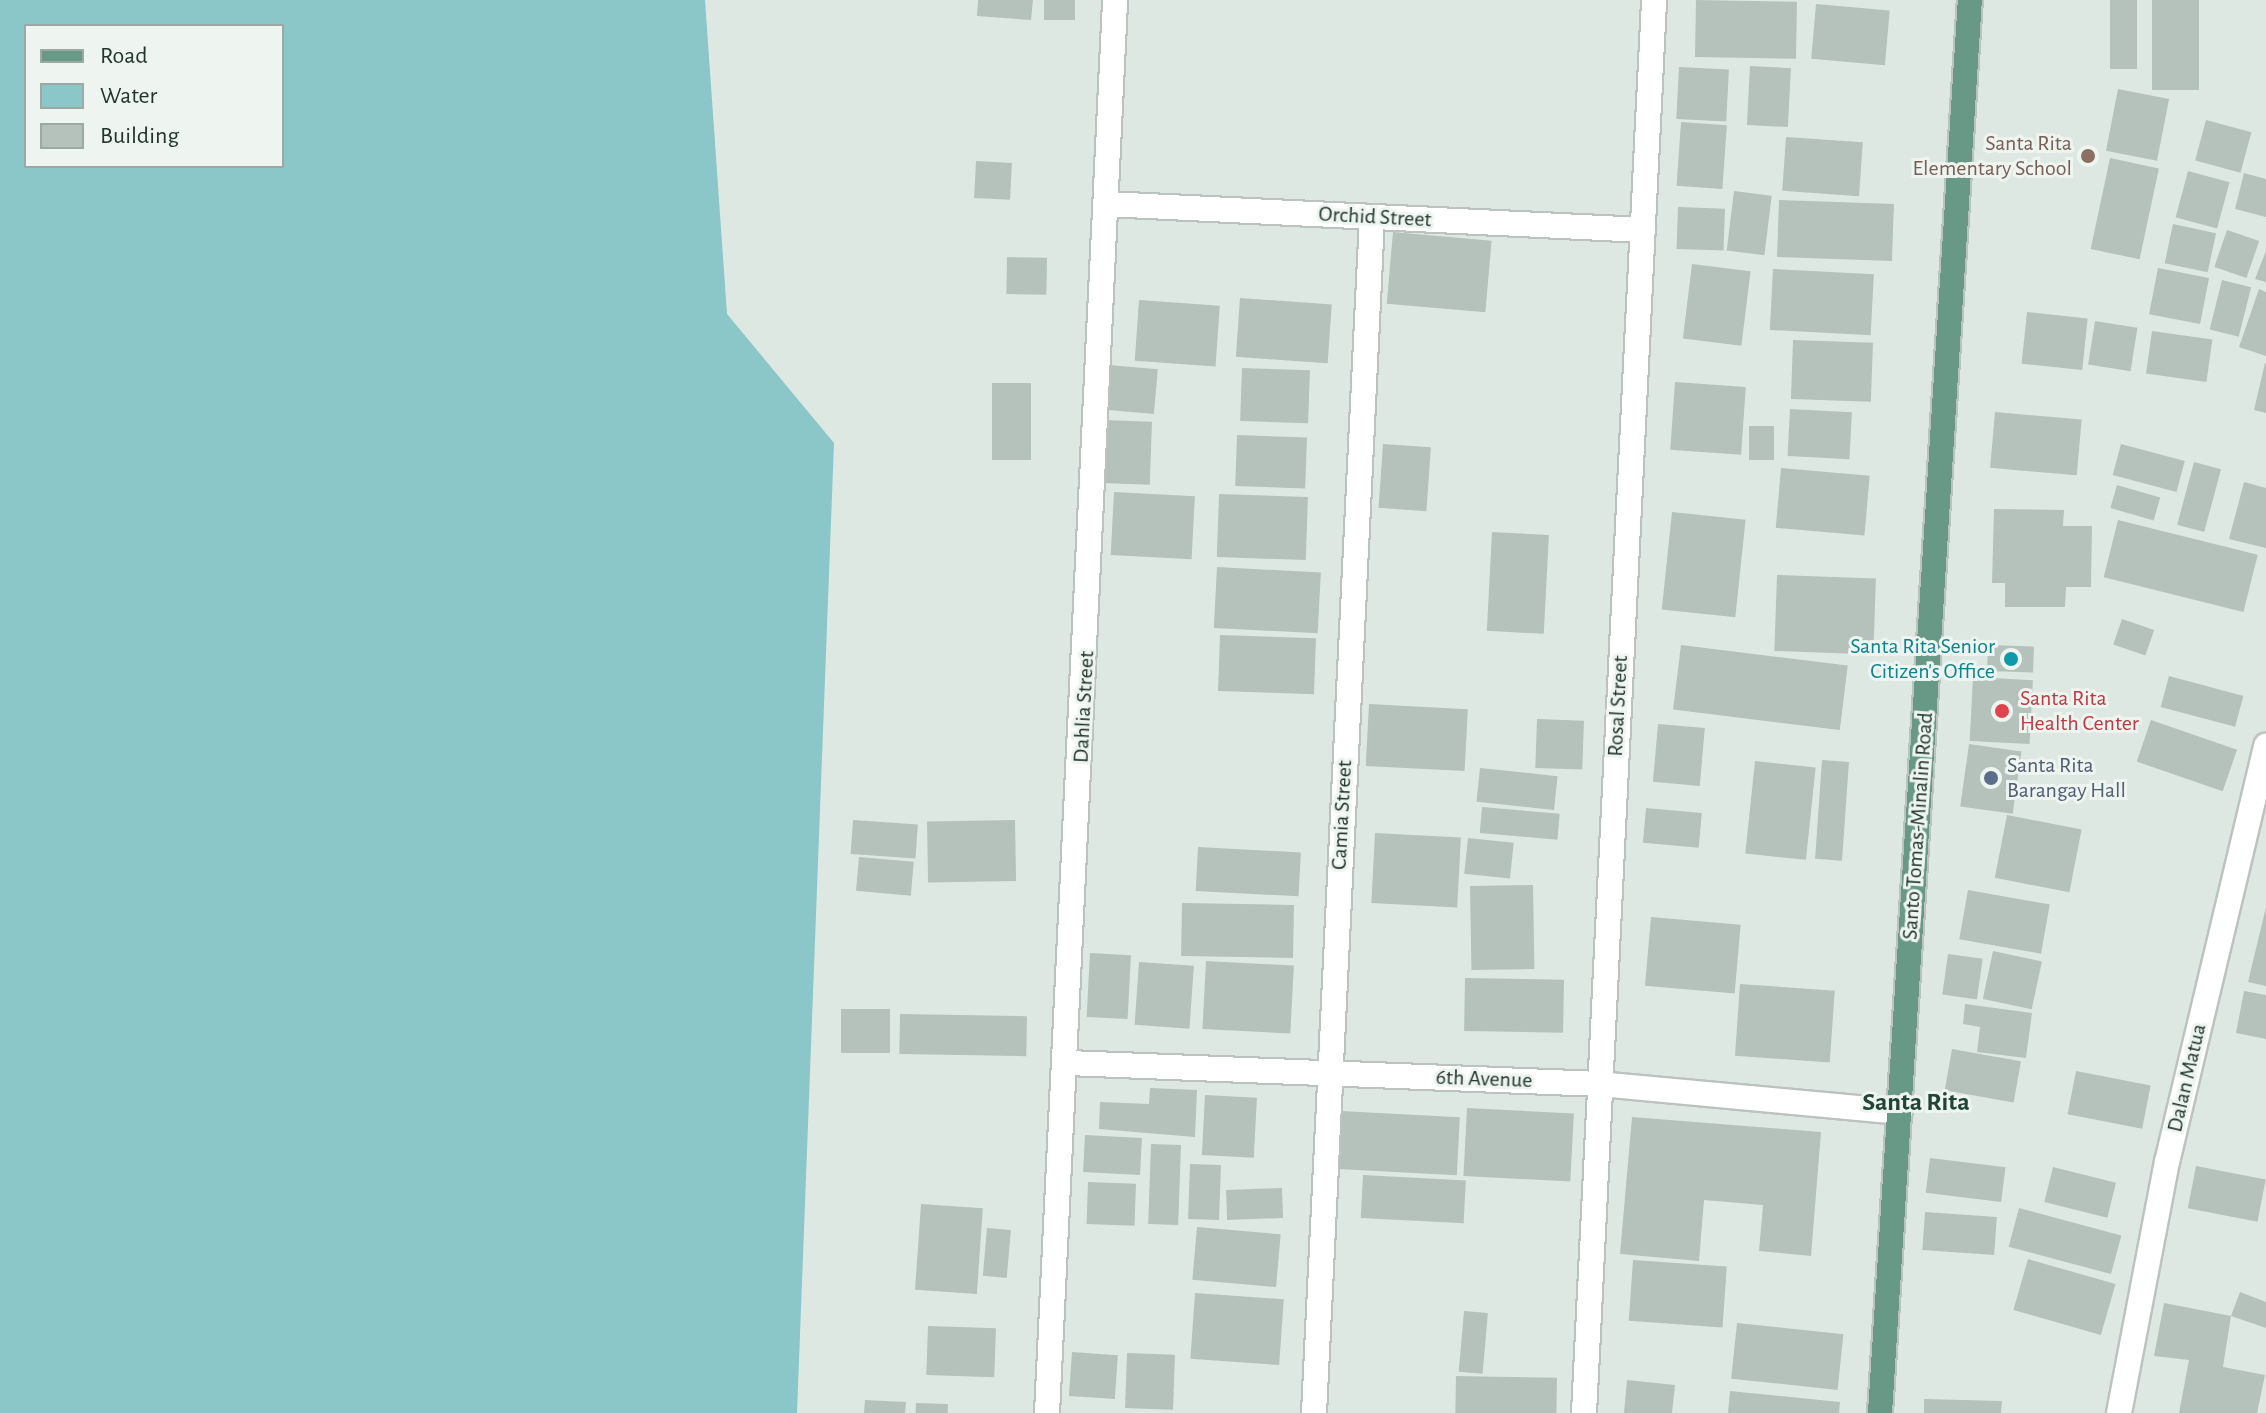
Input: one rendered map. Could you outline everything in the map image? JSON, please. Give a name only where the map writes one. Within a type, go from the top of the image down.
[{"type":"main road","name":"Santo Tomas-Minalin Road","points":[[1880,1413],[1970,0]]},
{"type":"street","name":"Dahlia Street","points":[[1047,1413],[1068,1063],[1115,0]]},
{"type":"street","name":"Rosal Street","points":[[1584,1413],[1654,0]]},
{"type":"street","name":"Orchid Street","points":[[1106,204],[1643,230]]},
{"type":"street","name":"Camia Street","points":[[1314,1413],[1372,217]]},
{"type":"street","name":"Dalan Matua","points":[[2119,1413],[2167,1162],[2266,746]]},
{"type":"street","name":"6th Avenue","points":[[1068,1063],[1599,1084],[1900,1112]]},
{"type":"water","points":[[0,0],[705,0],[727,314],[834,443],[797,1413],[0,1413]]},
{"type":"building","points":[[978,0],[1033,0],[1031,20],[977,16]]},
{"type":"building","points":[[1044,0],[1075,0],[1075,20],[1044,20]]},
{"type":"building","points":[[1696,0],[1797,2],[1796,59],[1695,57]]},
{"type":"building","points":[[2110,0],[2137,0],[2137,69],[2110,69]]},
{"type":"building","points":[[2152,0],[2199,0],[2199,90],[2152,90]]},
{"type":"building","points":[[1816,4],[1890,10],[1885,65],[1811,59]]},
{"type":"building","points":[[1750,66],[1791,68],[1788,127],[1747,125]]},
{"type":"building","points":[[1679,67],[1729,70],[1726,122],[1676,119]]},
{"type":"building","points":[[2118,89],[2169,99],[2157,161],[2106,151]]},
{"type":"building","points":[[2206,120],[2251,132],[2241,173],[2195,161]]},
{"type":"building","points":[[1681,122],[1727,125],[1722,189],[1677,186]]},
{"type":"building","points":[[1786,137],[1863,142],[1859,196],[1782,191]]},
{"type":"building","points":[[2110,158],[2159,168],[2140,259],[2091,249]]},
{"type":"building","points":[[976,161],[1012,163],[1010,200],[974,198]]},
{"type":"building","points":[[2188,171],[2230,182],[2217,228],[2176,217]]},
{"type":"building","points":[[2244,173],[2266,179],[2266,217],[2235,209]]},
{"type":"building","points":[[1734,191],[1772,196],[1764,255],[1727,251]]},
{"type":"building","points":[[1779,200],[1894,204],[1892,261],[1777,257]]},
{"type":"building","points":[[1678,207],[1725,209],[1724,251],[1677,249]]},
{"type":"building","points":[[2173,224],[2216,233],[2208,272],[2165,263]]},
{"type":"building","points":[[2227,230],[2259,241],[2246,278],[2214,267]]},
{"type":"building","points":[[1393,232],[1492,241],[1485,312],[1387,304]]},
{"type":"building","points":[[2266,251],[2266,282],[2255,279]]},
{"type":"building","points":[[1007,257],[1047,258],[1046,295],[1006,294]]},
{"type":"building","points":[[1692,264],[1751,271],[1741,346],[1683,338]]},
{"type":"building","points":[[2158,268],[2209,278],[2200,324],[2149,314]]},
{"type":"building","points":[[1773,269],[1874,274],[1871,335],[1770,330]]},
{"type":"building","points":[[2222,280],[2251,287],[2239,337],[2210,329]]},
{"type":"building","points":[[2259,289],[2266,292],[2266,356],[2239,347]]},
{"type":"building","points":[[1240,298],[1332,304],[1328,363],[1236,357]]},
{"type":"building","points":[[1139,300],[1220,306],[1216,367],[1135,361]]},
{"type":"building","points":[[2027,312],[2088,318],[2082,370],[2022,364]]},
{"type":"building","points":[[2095,321],[2137,328],[2131,371],[2088,364]]},
{"type":"building","points":[[2152,331],[2212,339],[2206,382],[2146,374]]},
{"type":"building","points":[[1793,340],[1873,343],[1871,402],[1791,399]]},
{"type":"building","points":[[2266,363],[2266,413],[2254,410]]},
{"type":"building","points":[[1109,365],[1158,369],[1154,414],[1105,410]]},
{"type":"building","points":[[1242,368],[1310,370],[1308,423],[1240,421]]},
{"type":"building","points":[[1675,382],[1746,387],[1741,455],[1670,450]]},
{"type":"building","points":[[992,383],[1031,383],[1031,460],[992,460]]},
{"type":"building","points":[[1790,409],[1852,412],[1849,459],[1788,456]]},
{"type":"building","points":[[1995,412],[2082,420],[2077,475],[1990,468]]},
{"type":"building","points":[[1103,420],[1152,422],[1150,485],[1101,483]]},
{"type":"building","points":[[1749,426],[1774,426],[1774,460],[1749,460]]},
{"type":"building","points":[[1237,435],[1307,437],[1305,488],[1235,486]]},
{"type":"building","points":[[1383,444],[1431,447],[1426,511],[1379,508]]},
{"type":"building","points":[[2121,444],[2185,461],[2176,492],[2113,475]]},
{"type":"building","points":[[2194,462],[2221,469],[2204,532],[2177,525]]},
{"type":"building","points":[[1781,468],[1870,476],[1864,536],[1776,528]]},
{"type":"building","points":[[2244,482],[2266,488],[2266,548],[2229,539]]},
{"type":"building","points":[[2117,485],[2160,497],[2154,520],[2110,508]]},
{"type":"building","points":[[1114,492],[1195,496],[1192,559],[1111,555]]},
{"type":"building","points":[[1219,494],[1308,497],[1306,560],[1217,557]]},
{"type":"building","points":[[1994,509],[2064,510],[2063,526],[2092,526],[2091,587],[2066,587],[2065,607],[2005,607],[2005,583],[1992,583]]},
{"type":"building","points":[[1672,512],[1746,520],[1735,617],[1662,609]]},
{"type":"building","points":[[2118,520],[2258,555],[2243,612],[2104,577]]},
{"type":"building","points":[[1492,532],[1549,535],[1544,634],[1487,631]]},
{"type":"building","points":[[1217,567],[1321,572],[1318,633],[1214,628]]},
{"type":"building","points":[[1777,575],[1876,578],[1873,654],[1774,651]]},
{"type":"building","points":[[2122,619],[2154,630],[2145,656],[2113,645]]},
{"type":"building","points":[[1220,635],[1316,638],[1314,694],[1218,691]]},
{"type":"building","points":[[1681,645],[1848,665],[1840,730],[1673,710]]},
{"type":"building","name":"Santa Rita Senior Citizen's Office","points":[[1988,645],[2034,647],[2033,673],[1987,671]]},
{"type":"building","points":[[2169,676],[2243,696],[2235,727],[2161,707]]},
{"type":"building","name":"Santa Rita Health Center","points":[[1973,677],[2033,680],[2030,744],[1970,741]]},
{"type":"building","points":[[1369,704],[1468,709],[1465,771],[1366,766]]},
{"type":"building","points":[[1537,719],[1584,721],[1582,770],[1535,768]]},
{"type":"building","points":[[2151,720],[2237,750],[2223,791],[2137,762]]},
{"type":"building","points":[[1658,724],[1705,728],[1700,786],[1653,782]]},
{"type":"building","name":"Santa Rita Barangay Hall","points":[[1969,744],[2021,751],[2013,814],[1960,806]]},
{"type":"building","points":[[1822,760],[1849,762],[1842,861],[1815,859]]},
{"type":"building","points":[[1755,761],[1816,767],[1806,860],[1745,853]]},
{"type":"building","points":[[1480,768],[1558,776],[1554,810],[1476,802]]},
{"type":"building","points":[[1482,807],[1560,814],[1557,840],[1480,833]]},
{"type":"building","points":[[1646,808],[1702,813],[1699,848],[1643,843]]},
{"type":"building","points":[[2007,815],[2082,830],[2069,892],[1995,878]]},
{"type":"building","points":[[853,820],[918,825],[915,858],[851,854]]},
{"type":"building","points":[[1015,820],[1016,881],[928,883],[927,822]]},
{"type":"building","points":[[1375,833],[1461,838],[1457,907],[1371,903]]},
{"type":"building","points":[[1468,838],[1514,843],[1510,879],[1464,874]]},
{"type":"building","points":[[1198,847],[1301,852],[1299,896],[1196,891]]},
{"type":"building","points":[[859,857],[914,862],[911,896],[856,891]]},
{"type":"building","points":[[1533,885],[1534,969],[1471,970],[1470,886]]},
{"type":"building","points":[[1968,890],[2050,904],[2041,954],[1959,939]]},
{"type":"building","points":[[1182,903],[1294,905],[1293,958],[1181,956]]},
{"type":"building","points":[[2266,907],[2266,986],[2248,982]]},
{"type":"building","points":[[1651,917],[1741,925],[1735,994],[1645,986]]},
{"type":"building","points":[[1993,951],[2042,961],[2032,1009],[1983,999]]},
{"type":"building","points":[[1090,953],[1131,955],[1128,1019],[1087,1017]]},
{"type":"building","points":[[1948,954],[1983,959],[1977,999],[1942,995]]},
{"type":"building","points":[[1206,961],[1294,966],[1290,1034],[1202,1029]]},
{"type":"building","points":[[1139,962],[1194,966],[1189,1029],[1135,1025]]},
{"type":"building","points":[[1465,978],[1564,980],[1563,1033],[1464,1031]]},
{"type":"building","points":[[1740,984],[1835,991],[1830,1062],[1735,1056]]},
{"type":"building","points":[[2244,991],[2266,995],[2266,1039],[2236,1033]]},
{"type":"building","points":[[1965,1004],[2032,1013],[2026,1058],[1977,1052],[1980,1027],[1963,1024]]},
{"type":"building","points":[[841,1009],[890,1009],[890,1053],[841,1053]]},
{"type":"building","points":[[900,1014],[1027,1016],[1026,1056],[899,1054]]},
{"type":"building","points":[[1952,1049],[2021,1061],[2014,1103],[1945,1090]]},
{"type":"building","points":[[2076,1071],[2151,1086],[2142,1129],[2068,1114]]},
{"type":"building","points":[[1150,1088],[1197,1090],[1195,1137],[1099,1129],[1100,1102],[1149,1104]]},
{"type":"building","points":[[1205,1095],[1257,1098],[1254,1158],[1202,1155]]},
{"type":"building","points":[[1467,1108],[1574,1114],[1570,1182],[1463,1176]]},
{"type":"building","points":[[1341,1111],[1460,1117],[1457,1175],[1338,1169]]},
{"type":"building","points":[[1632,1117],[1821,1132],[1811,1256],[1759,1251],[1763,1205],[1704,1200],[1699,1261],[1620,1254]]},
{"type":"building","points":[[1085,1135],[1142,1138],[1140,1175],[1083,1172]]},
{"type":"building","points":[[1151,1144],[1181,1145],[1178,1225],[1148,1224]]},
{"type":"building","points":[[1930,1158],[2005,1167],[2001,1202],[1926,1193]]},
{"type":"building","points":[[1190,1164],[1221,1165],[1219,1220],[1188,1219]]},
{"type":"building","points":[[2196,1166],[2266,1180],[2257,1222],[2188,1208]]},
{"type":"building","points":[[2053,1167],[2116,1183],[2107,1218],[2044,1202]]},
{"type":"building","points":[[1363,1175],[1466,1180],[1464,1223],[1361,1218]]},
{"type":"building","points":[[1088,1182],[1136,1184],[1135,1226],[1087,1224]]},
{"type":"building","points":[[1282,1188],[1283,1218],[1227,1220],[1226,1190]]},
{"type":"building","points":[[921,1204],[983,1208],[977,1294],[915,1290]]},
{"type":"building","points":[[2019,1208],[2121,1235],[2111,1274],[2009,1247]]},
{"type":"building","points":[[1925,1212],[1997,1217],[1994,1255],[1922,1250]]},
{"type":"building","points":[[1197,1227],[1281,1234],[1276,1287],[1192,1280]]},
{"type":"building","points":[[987,1228],[1011,1230],[1007,1278],[983,1276]]},
{"type":"building","points":[[2028,1259],[2115,1284],[2101,1335],[2013,1310]]},
{"type":"building","points":[[1633,1260],[1727,1267],[1723,1327],[1629,1321]]},
{"type":"building","points":[[2240,1292],[2266,1302],[2266,1328],[2231,1316]]},
{"type":"building","points":[[1195,1293],[1284,1299],[1279,1365],[1190,1359]]},
{"type":"building","points":[[2164,1303],[2231,1316],[2223,1367],[2265,1375],[2257,1413],[2179,1413],[2189,1360],[2154,1356]]},
{"type":"building","points":[[1464,1311],[1488,1313],[1483,1374],[1459,1372]]},
{"type":"building","points":[[1737,1323],[1843,1334],[1838,1390],[1731,1379]]},
{"type":"building","points":[[928,1326],[996,1328],[994,1377],[926,1375]]},
{"type":"building","points":[[1072,1352],[1118,1355],[1115,1399],[1069,1396]]},
{"type":"building","points":[[1127,1353],[1175,1355],[1173,1410],[1125,1408]]},
{"type":"building","points":[[1456,1376],[1557,1378],[1556,1413],[1455,1413]]},
{"type":"building","points":[[1627,1380],[1675,1385],[1672,1413],[1624,1413]]},
{"type":"building","points":[[1730,1391],[1840,1402],[1839,1413],[1728,1413]]},
{"type":"building","points":[[1924,1399],[2002,1401],[2001,1413],[1924,1413]]},
{"type":"building","points":[[865,1400],[906,1402],[905,1413],[864,1413]]},
{"type":"building","points":[[916,1403],[948,1404],[948,1413],[916,1413]]},
{"type":"place","name":"Santa Rita Elementary School","points":[[2088,156]]},
{"type":"place","name":"Santa Rita Senior Citizen's Office","points":[[2011,659]]},
{"type":"place","name":"Santa Rita Health Center","points":[[2002,711]]},
{"type":"place","name":"Santa Rita Barangay Hall","points":[[1991,778]]},
{"type":"district","name":"Santa Rita","points":[[1916,1103]]}]
